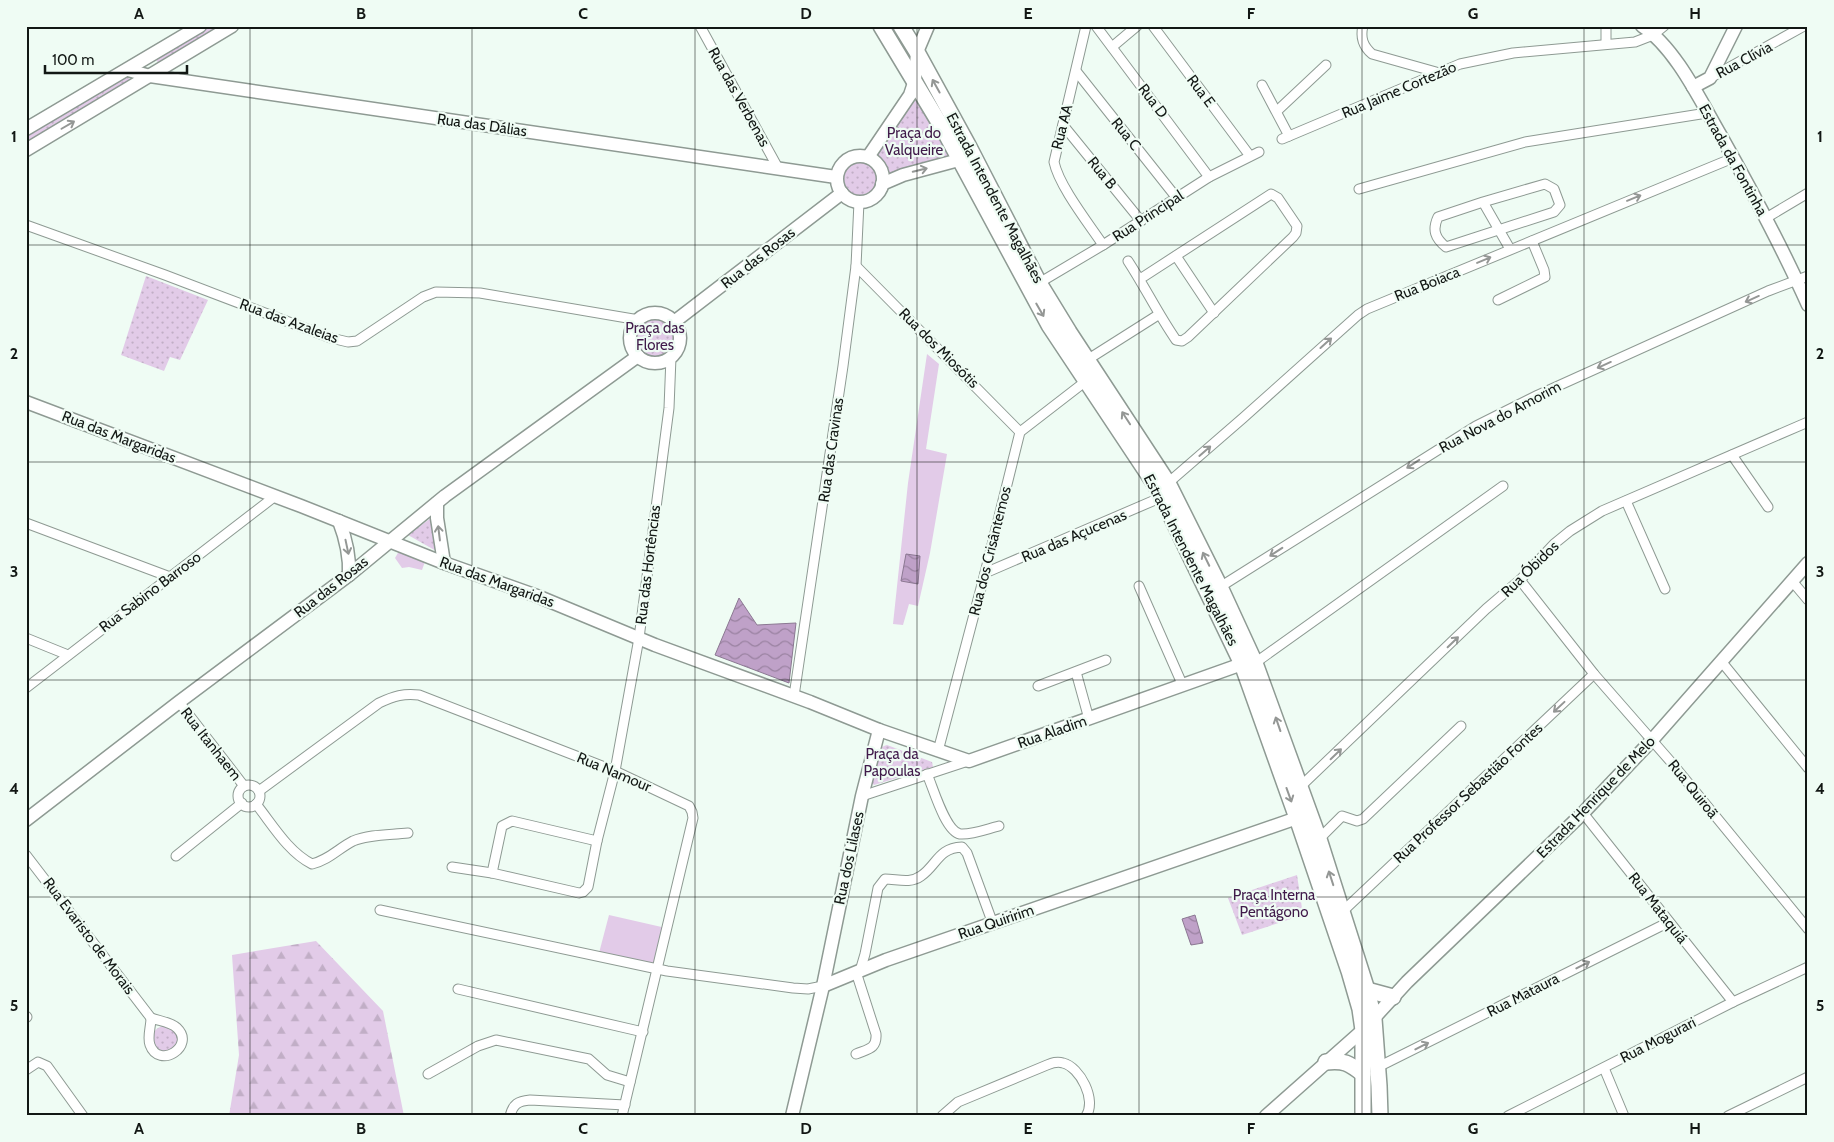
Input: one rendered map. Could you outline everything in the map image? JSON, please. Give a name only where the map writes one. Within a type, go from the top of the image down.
[{"type":"main road","name":"Estrada Intendente Magalhães","points":[[881,26],[915,80],[1040,310],[1145,468],[1162,497],[1249,664],[1297,818],[1354,985],[1360,1009],[1368,1025],[1378,1068],[1380,1116]]},
{"type":"main road","name":"Estrada Intendente Magalhães","points":[[901,26],[968,144],[1039,283],[1168,483],[1220,587],[1319,839],[1367,990],[1368,1025],[1363,1074],[1363,1116]]},
{"type":"main road","points":[[1367,990],[1393,997]]},
{"type":"main road","points":[[1326,1062],[1345,1062],[1363,1074]]},
{"type":"street","points":[[26,129],[200,26]]},
{"type":"street","points":[[26,150],[232,26]]},
{"type":"street","name":"Rua das Verbenas","points":[[700,26],[778,168]]},
{"type":"street","points":[[868,157],[904,105],[915,80],[917,52],[928,26]]},
{"type":"street","name":"Rua AA","points":[[1086,26],[1054,162],[1055,169],[1074,202],[1103,245]]},
{"type":"street","name":"Rua D","points":[[1096,26],[1209,177]]},
{"type":"street","points":[[1112,47],[1137,26]]},
{"type":"street","name":"Rua E","points":[[1153,26],[1254,154]]},
{"type":"street","points":[[1363,26],[1362,42],[1365,48],[1372,54],[1436,72]]},
{"type":"street","points":[[1606,26],[1606,44]]},
{"type":"street","name":"Estrada da Fontinha","points":[[1642,26],[1665,48],[1693,87],[1766,218],[1802,278],[1808,305]]},
{"type":"street","name":"Rua Jaime Cortezão","points":[[1277,111],[1286,137],[1436,72],[1460,64],[1513,52],[1635,42],[1653,35],[1664,26]]},
{"type":"street","points":[[1693,87],[1710,78],[1736,26]]},
{"type":"street","name":"Rua Clívia","points":[[1710,78],[1804,26]]},
{"type":"street","points":[[1262,85],[1277,111],[1326,65]]},
{"type":"street","name":"Rua das Dálias","points":[[128,70],[150,76],[836,177]]},
{"type":"street","name":"Rua C","points":[[1076,71],[1176,197]]},
{"type":"street","points":[[1359,188],[1525,142],[1707,113]]},
{"type":"street","name":"Rua B","points":[[1063,125],[1141,221]]},
{"type":"street","points":[[882,184],[903,175],[959,159],[968,144]]},
{"type":"street","name":"Rua Principal","points":[[1039,283],[1103,245],[1209,177],[1254,154]]},
{"type":"street","points":[[850,157],[868,157],[879,165],[882,171],[880,190],[871,199],[859,202],[853,201],[838,188],[836,177],[841,165],[850,157]]},
{"type":"street","name":"Rua Boiaca","points":[[1168,483],[1358,315],[1380,303],[1733,158]]},
{"type":"street","points":[[1545,184],[1554,189],[1560,205],[1554,212],[1500,230],[1446,247],[1437,240],[1434,227],[1438,217],[1483,202],[1545,184]]},
{"type":"street","name":"Rua das Rosas","points":[[674,322],[842,193]]},
{"type":"street","points":[[1766,218],[1808,193]]},
{"type":"street","points":[[1128,260],[1158,315],[1179,342],[1185,340],[1293,237],[1298,229],[1296,223],[1273,194],[1140,279]]},
{"type":"street","name":"Rua das Cravinas","points":[[794,696],[843,366],[856,266],[859,202]]},
{"type":"street","points":[[1483,202],[1510,249]]},
{"type":"street","name":"Rua das Azaleias","points":[[26,225],[332,338],[348,342],[357,341],[423,297],[436,292],[480,293],[638,320]]},
{"type":"street","points":[[1498,300],[1545,277],[1532,241]]},
{"type":"street","points":[[1176,256],[1214,313]]},
{"type":"street","name":"Rua dos Miosótis","points":[[856,266],[1020,432]]},
{"type":"street","name":"Rua Nova do Amorim","points":[[1220,587],[1476,426],[1538,395],[1802,278]]},
{"type":"street","points":[[657,314],[666,316],[674,322],[680,336],[679,344],[671,357],[664,362],[654,363],[646,361],[633,350],[630,342],[633,326],[638,320],[647,315],[657,314]]},
{"type":"street","points":[[1088,360],[1158,315]]},
{"type":"street","name":"Rua das Rosas","points":[[26,820],[349,574],[437,503],[638,356]]},
{"type":"street","name":"Rua das Hortências","points":[[492,873],[575,892],[583,892],[588,887],[597,841],[615,771],[639,638],[668,408],[671,357]]},
{"type":"street","points":[[1020,432],[1086,381]]},
{"type":"street","name":"Rua das Margaridas","points":[[26,402],[444,563],[537,596],[639,638],[879,730],[969,761]]},
{"type":"street","name":"Rua Óbidos","points":[[1300,787],[1486,609],[1520,580],[1554,544],[1570,531],[1602,511],[1808,422]]},
{"type":"street","name":"Rua dos Crisântemos","points":[[938,751],[986,573],[1020,432]]},
{"type":"street","points":[[1732,455],[1768,507]]},
{"type":"street","points":[[1249,664],[1503,486]]},
{"type":"street","name":"Rua Sabino Barroso","points":[[26,688],[274,497]]},
{"type":"street","name":"Rua das Açucenas","points":[[986,573],[1162,497]]},
{"type":"street","points":[[1626,501],[1664,589]]},
{"type":"street","points":[[437,503],[437,518],[444,563]]},
{"type":"street","points":[[339,521],[350,558],[349,574]]},
{"type":"street","points":[[26,523],[170,577]]},
{"type":"street","name":"Estrada Henrique de Melo","points":[[1266,1116],[1368,1025],[1393,997],[1583,813],[1652,740],[1808,563]]},
{"type":"street","name":"Rua Quiroã","points":[[1520,580],[1594,674],[1652,740],[1808,930]]},
{"type":"street","points":[[1792,581],[1808,600]]},
{"type":"street","points":[[1139,586],[1183,686]]},
{"type":"street","points":[[26,638],[68,655]]},
{"type":"street","points":[[1038,686],[1106,660]]},
{"type":"street","points":[[1721,661],[1808,768]]},
{"type":"street","name":"Rua Aladim","points":[[862,796],[1249,664]]},
{"type":"street","points":[[1076,672],[1089,719]]},
{"type":"street","name":"Rua Professor Sebastião Fontes","points":[[1342,912],[1594,674]]},
{"type":"street","name":"Rua Namour","points":[[259,791],[380,703],[394,696],[406,694],[419,696],[615,771],[682,801],[689,806],[693,818],[622,1116]]},
{"type":"street","name":"Rua Itanhaem","points":[[179,702],[244,786]]},
{"type":"street","points":[[1319,839],[1342,816],[1357,821],[1363,819],[1461,726]]},
{"type":"street","name":"Rua dos Lilases","points":[[823,986],[862,796],[879,730]]},
{"type":"street","points":[[927,774],[948,826],[958,834],[968,834],[999,826]]},
{"type":"street","points":[[251,785],[259,791],[260,798],[256,804],[250,806],[242,803],[239,794],[244,786],[251,785]]},
{"type":"street","points":[[176,856],[242,803]]},
{"type":"street","points":[[256,804],[292,849],[304,860],[312,864],[329,858],[351,842],[361,838],[408,834]]},
{"type":"street","name":"Rua Mataquiá","points":[[1583,813],[1733,1002]]},
{"type":"street","name":"Rua Quiririm","points":[[823,986],[858,971],[1297,818]]},
{"type":"street","points":[[452,867],[492,873],[502,826],[506,822],[512,821],[597,841]]},
{"type":"street","points":[[856,1054],[873,1046],[876,1042],[876,1034],[858,971],[865,954],[878,888],[881,883],[885,880],[904,881],[921,876],[936,859],[947,851],[962,847],[967,853],[992,924]]},
{"type":"street","name":"Rua Evaristo de Morais","points":[[26,855],[151,1018]]},
{"type":"street","points":[[380,910],[658,969],[793,988],[808,989],[823,986],[792,1116]]},
{"type":"street","name":"Rua Mataura","points":[[1378,1068],[1669,922]]},
{"type":"street","name":"Rua Mogurari","points":[[1508,1116],[1733,1002],[1808,967]]},
{"type":"street","points":[[458,989],[643,1032]]},
{"type":"street","points":[[151,1018],[172,1024],[180,1032],[182,1043],[176,1052],[166,1056],[152,1049],[149,1039],[151,1018]]},
{"type":"street","points":[[428,1074],[478,1046],[496,1040],[589,1059],[607,1075],[630,1082]]},
{"type":"street","points":[[26,1070],[38,1062],[47,1066],[83,1116]]},
{"type":"street","points":[[942,1116],[958,1102],[1047,1064],[1058,1062],[1072,1067],[1081,1079],[1090,1105],[1090,1111],[1086,1116]]},
{"type":"street","points":[[1604,1068],[1624,1116]]},
{"type":"street","points":[[1728,1116],[1808,1077]]},
{"type":"street","points":[[510,1116],[512,1107],[530,1100],[625,1105]]},
{"type":"green space","points":[[206,26],[225,26],[158,63],[156,59]]},
{"type":"green space","points":[[124,75],[129,77],[130,81],[26,145],[26,133]]},
{"type":"green space","name":"Praça do Valqueire","points":[[917,99],[953,155],[877,186],[864,194],[852,194],[844,187],[843,172],[856,161],[865,161]]},
{"type":"green space","points":[[146,276],[208,300],[180,360],[170,357],[164,371],[121,355]]},
{"type":"green space","name":"Praça das Flores","points":[[661,317],[672,323],[678,334],[673,347],[667,355],[663,356],[652,357],[638,354],[632,338],[635,326],[645,320]]},
{"type":"green space","points":[[927,354],[939,364],[926,449],[947,454],[930,553],[918,606],[909,604],[903,625],[893,624],[908,483]]},
{"type":"green space","points":[[431,518],[438,552],[408,535]]},
{"type":"green space","points":[[402,546],[427,556],[422,570],[409,567],[402,568],[395,558]]},
{"type":"green space","name":"Praça da Papoulas","points":[[887,745],[932,762],[933,767],[874,785],[871,782],[874,760],[879,750]]},
{"type":"green space","name":"Praça Interna Pentágono","points":[[1297,875],[1303,915],[1242,935],[1228,898]]},
{"type":"green space","points":[[609,915],[666,928],[653,973],[644,971],[650,965],[599,953]]},
{"type":"green space","points":[[316,941],[383,1011],[404,1116],[229,1116],[239,1055],[232,955]]},
{"type":"green space","points":[[165,1026],[174,1030],[178,1039],[174,1048],[165,1052],[156,1048],[152,1039],[156,1030]]},
{"type":"water","points":[[906,554],[920,556],[918,584],[901,581]]},
{"type":"water","points":[[739,598],[757,625],[796,623],[789,683],[715,655]]},
{"type":"water","points":[[1195,915],[1203,943],[1191,945],[1182,919]]}]
